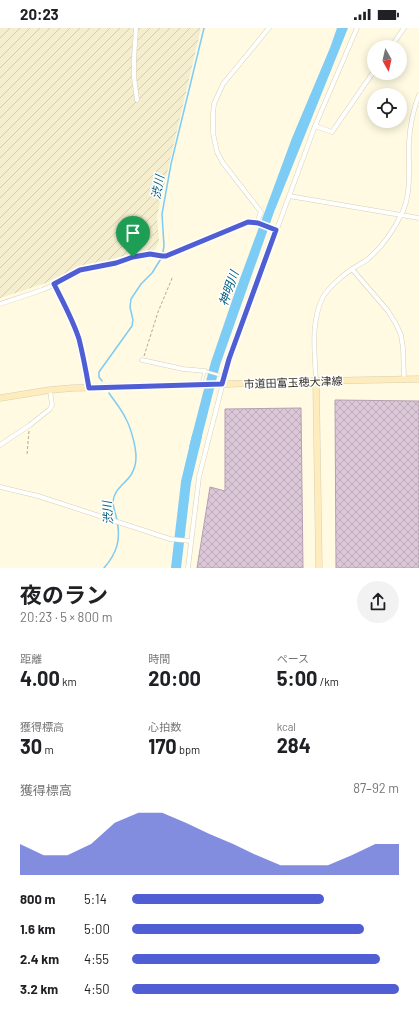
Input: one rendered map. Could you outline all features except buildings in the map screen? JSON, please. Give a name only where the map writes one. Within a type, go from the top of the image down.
[{"type":"street","points":[[136,28],[134,77],[137,100]]},
{"type":"street","points":[[258,223],[260,212],[223,163],[217,152],[213,114],[214,104],[223,84],[269,28]]},
{"type":"street","points":[[188,568],[189,541],[199,477],[222,375],[229,359],[274,229],[289,196],[315,126],[356,28]]},
{"type":"street","points":[[396,40],[404,28]]},
{"type":"street","points":[[315,126],[332,132],[368,80]]},
{"type":"street","points":[[319,568],[314,332],[318,312],[327,291],[352,269],[368,259],[378,250],[396,225],[401,215],[407,198],[409,184],[411,125],[414,108],[419,94]]},
{"type":"street","points":[[289,196],[419,218]]},
{"type":"street","points":[[0,304],[42,290],[80,270],[104,266],[133,257],[150,254],[166,256],[248,222],[258,223],[274,229]]},
{"type":"street","points":[[352,269],[388,311],[396,324],[401,335],[403,348],[404,379]]},
{"type":"street","points":[[54,284],[68,311],[78,337],[89,388]]},
{"type":"street","points":[[142,360],[183,369],[206,371]]},
{"type":"street","name":"市道田富玉穂大津線","points":[[0,398],[50,390],[89,388],[419,379]]},
{"type":"street","points":[[0,445],[30,425],[50,409],[52,405],[50,390]]},
{"type":"street","points":[[0,487],[38,496],[170,539],[189,541]]},
{"type":"lane","points":[[202,385],[206,371],[222,375]]},
{"type":"path","points":[[142,360],[158,312],[173,276]]},
{"type":"path","points":[[27,454],[30,425]]},
{"type":"shaded area","points":[[0,28],[201,28],[157,216],[159,242],[154,251],[139,252],[77,267],[46,283],[0,298]]},
{"type":"water","points":[[337,28],[348,28],[274,212],[220,365],[199,448],[189,447],[211,362],[235,292],[292,138]]},
{"type":"waterway","name":"渋川","points":[[102,381],[99,377],[99,372],[132,326],[133,320],[130,307],[131,299],[141,284],[152,273],[162,257],[164,246],[162,214],[171,164],[204,28]]},
{"type":"waterway","name":"渋川","points":[[104,568],[112,557],[118,540],[117,518],[113,504],[115,494],[131,475],[136,462],[134,443],[128,423],[109,393]]},
{"type":"waterway","name":"神明川","points":[[176,568],[186,482],[197,436]]},
{"type":"route","points":[[248,222],[258,223],[276,230],[229,359],[222,384],[89,388],[78,337],[68,311],[54,284],[80,270],[116,263],[133,257],[150,254],[166,256],[248,222]]}]
